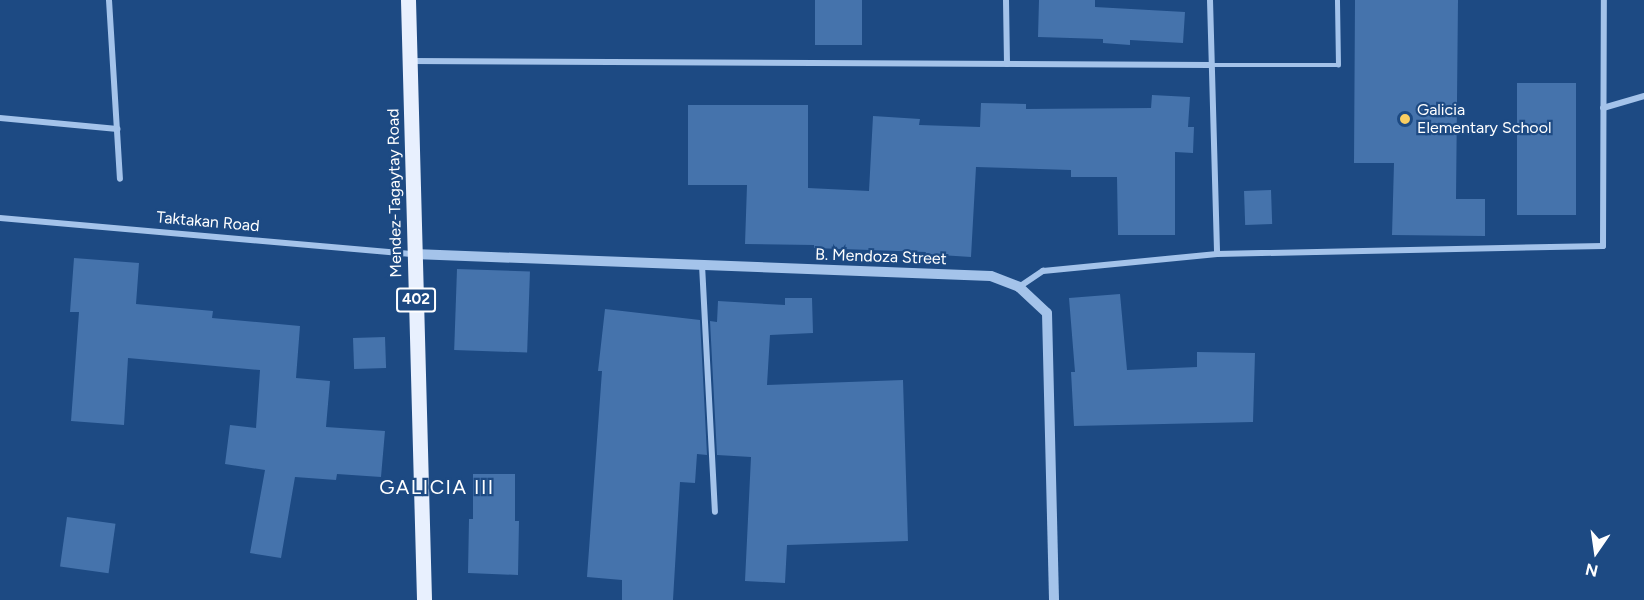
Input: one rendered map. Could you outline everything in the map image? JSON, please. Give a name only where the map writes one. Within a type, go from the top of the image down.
[{"type":"main road","name":"Mendez-Tagaytay Road","points":[[408,0],[424,600]]},
{"type":"street","points":[[109,0],[120,179]]},
{"type":"street","points":[[1006,0],[1007,64]]},
{"type":"street","points":[[1210,0],[1217,254]]},
{"type":"street","points":[[1019,287],[1043,271],[1217,254],[1603,246],[1604,0]]},
{"type":"street","points":[[410,61],[1210,65]]},
{"type":"street","points":[[1603,108],[1644,96]]},
{"type":"street","points":[[0,118],[117,129]]},
{"type":"street","name":"Taktakan Road","points":[[0,218],[414,254]]},
{"type":"street","name":"B. Mendoza Street","points":[[414,254],[991,276],[1019,287],[1047,314],[1054,600]]},
{"type":"street","points":[[702,265],[715,512]]},
{"type":"lane","points":[[1210,65],[1338,65],[1336,0]]},
{"type":"building","points":[[815,0],[862,0],[862,45],[815,45]]},
{"type":"building","points":[[1039,0],[1095,0],[1095,7],[1185,12],[1183,43],[1130,40],[1130,45],[1103,43],[1103,39],[1038,37]]},
{"type":"building","points":[[1355,0],[1458,0],[1456,199],[1485,199],[1485,236],[1392,235],[1394,163],[1354,163]]},
{"type":"building","points":[[1517,83],[1576,83],[1576,215],[1517,215]]},
{"type":"building","points":[[1152,95],[1190,97],[1188,127],[1194,127],[1193,153],[1175,152],[1175,235],[1118,235],[1117,177],[1071,177],[1071,170],[976,167],[971,257],[925,254],[926,252],[814,248],[814,245],[745,244],[747,185],[688,185],[688,105],[808,105],[808,188],[869,191],[873,116],[920,119],[919,125],[980,127],[981,103],[1026,104],[1026,109],[1151,108]]},
{"type":"building","points":[[1271,190],[1272,224],[1245,225],[1244,191]]},
{"type":"building","points":[[74,258],[139,263],[136,304],[213,311],[212,318],[300,326],[296,378],[330,381],[326,427],[385,431],[381,477],[337,474],[336,480],[295,477],[281,558],[250,553],[265,470],[225,464],[230,425],[256,428],[260,370],[128,358],[124,425],[71,421],[79,312],[70,312]]},
{"type":"building","points":[[457,269],[530,272],[527,352],[454,350]]},
{"type":"building","points":[[1120,294],[1127,370],[1197,367],[1197,352],[1255,353],[1253,422],[1074,426],[1071,372],[1075,372],[1069,298]]},
{"type":"building","points":[[785,298],[812,298],[813,333],[770,335],[767,385],[903,380],[908,541],[787,545],[785,583],[745,581],[751,457],[717,455],[710,321],[717,322],[718,301],[785,305]]},
{"type":"building","points":[[605,309],[700,320],[707,455],[697,454],[695,483],[680,482],[673,600],[622,600],[622,580],[587,577],[602,371],[598,371]]},
{"type":"building","points":[[385,337],[386,368],[354,369],[353,338]]},
{"type":"building","points":[[473,474],[515,474],[515,521],[519,521],[518,575],[468,573],[469,519],[473,519]]},
{"type":"building","points":[[67,517],[116,524],[109,573],[60,567]]},
{"type":"place","name":"Galicia Elementary School","points":[[1405,119]]},
{"type":"district","name":"GALICIA III","points":[[437,487]]}]
